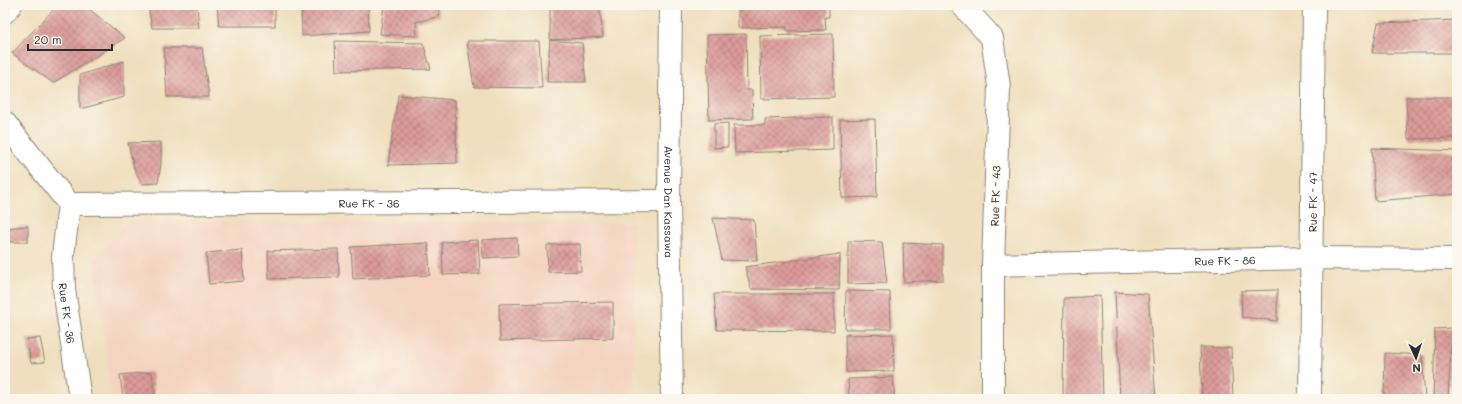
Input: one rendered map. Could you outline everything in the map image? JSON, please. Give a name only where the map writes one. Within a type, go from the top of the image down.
[{"type":"street","points":[[5,12],[11,5]]},
{"type":"street","name":"Avenue Dan Kassawa","points":[[671,5],[669,201],[672,399]]},
{"type":"street","name":"Rue FK - 43","points":[[962,5],[992,38],[999,86],[993,265],[993,399]]},
{"type":"street","name":"Rue FK - 47","points":[[1310,399],[1314,5]]},
{"type":"street","points":[[5,123],[69,204]]},
{"type":"street","name":"Rue FK - 36","points":[[80,399],[64,289],[63,256],[69,204],[669,201]]},
{"type":"street","name":"Rue FK - 86","points":[[993,265],[1312,258],[1457,259]]},
{"type":"shaded area","points":[[128,221],[634,223],[634,399],[112,399],[94,259]]},
{"type":"building","points":[[58,5],[84,5],[125,38],[53,83],[12,53]]},
{"type":"building","points":[[148,5],[197,5],[199,28],[152,28]]},
{"type":"building","points":[[217,5],[275,5],[275,26],[219,26]]},
{"type":"building","points":[[301,5],[368,5],[369,31],[302,36]]},
{"type":"building","points":[[384,5],[437,5],[440,16],[416,22],[417,36],[380,34]]},
{"type":"building","points":[[550,5],[599,5],[603,37],[550,40]]},
{"type":"building","points":[[738,5],[829,5],[829,17],[825,17],[826,30],[787,31],[787,27],[738,28]]},
{"type":"building","points":[[1457,20],[1457,53],[1372,53],[1378,23]]},
{"type":"building","points":[[746,34],[747,90],[752,90],[753,119],[709,120],[707,35]]},
{"type":"building","points":[[833,34],[834,97],[761,99],[760,36]]},
{"type":"building","points":[[550,40],[582,43],[586,82],[547,82]]},
{"type":"building","points":[[335,41],[423,43],[431,69],[336,71]]},
{"type":"building","points":[[467,41],[539,41],[542,88],[474,87]]},
{"type":"building","points":[[164,48],[202,48],[209,97],[167,97]]},
{"type":"building","points":[[124,61],[124,97],[80,109],[80,75]]},
{"type":"building","points":[[398,95],[455,100],[457,163],[388,165]]},
{"type":"building","points":[[1406,97],[1457,97],[1457,138],[1408,139]]},
{"type":"building","points":[[833,117],[833,150],[735,153],[734,125],[765,125],[765,119]]},
{"type":"building","points":[[875,119],[877,197],[842,198],[840,120]]},
{"type":"building","points":[[728,123],[728,147],[714,148],[714,124]]},
{"type":"building","points":[[161,142],[161,164],[158,183],[142,184],[134,168],[128,143]]},
{"type":"building","points":[[1372,148],[1457,151],[1457,194],[1375,201]]},
{"type":"building","points":[[713,218],[754,220],[757,261],[722,260]]},
{"type":"building","points":[[28,226],[28,242],[5,242],[5,228]]},
{"type":"building","points":[[517,238],[518,256],[483,258],[482,240]]},
{"type":"building","points":[[478,240],[480,274],[443,275],[442,242]]},
{"type":"building","points":[[848,241],[882,242],[887,283],[848,284]]},
{"type":"building","points":[[428,243],[430,275],[353,279],[351,247]]},
{"type":"building","points":[[903,243],[943,245],[943,280],[904,282]]},
{"type":"building","points":[[580,244],[581,271],[548,272],[547,245]]},
{"type":"building","points":[[338,249],[339,277],[269,279],[268,251]]},
{"type":"building","points":[[242,250],[244,281],[209,284],[206,253]]},
{"type":"building","points":[[840,254],[839,290],[751,289],[745,267]]},
{"type":"building","points":[[1277,290],[1277,321],[1242,317],[1241,291]]},
{"type":"building","points":[[846,291],[890,292],[891,329],[845,329]]},
{"type":"building","points":[[1115,292],[1148,294],[1156,399],[1120,399]]},
{"type":"building","points":[[714,294],[834,294],[834,331],[717,330]]},
{"type":"building","points":[[1100,296],[1103,399],[1063,399],[1064,298]]},
{"type":"building","points":[[613,302],[613,338],[500,341],[499,304]]},
{"type":"building","points":[[1452,328],[1448,399],[1433,399],[1435,329]]},
{"type":"building","points":[[893,334],[894,371],[846,372],[845,335]]},
{"type":"building","points":[[40,338],[45,362],[31,363],[27,339]]},
{"type":"building","points":[[1200,347],[1231,348],[1233,399],[1202,399]]},
{"type":"building","points":[[1385,353],[1422,355],[1425,399],[1384,399]]},
{"type":"building","points":[[152,372],[155,399],[123,399],[120,375]]},
{"type":"building","points":[[893,377],[895,399],[849,399],[848,379]]}]
